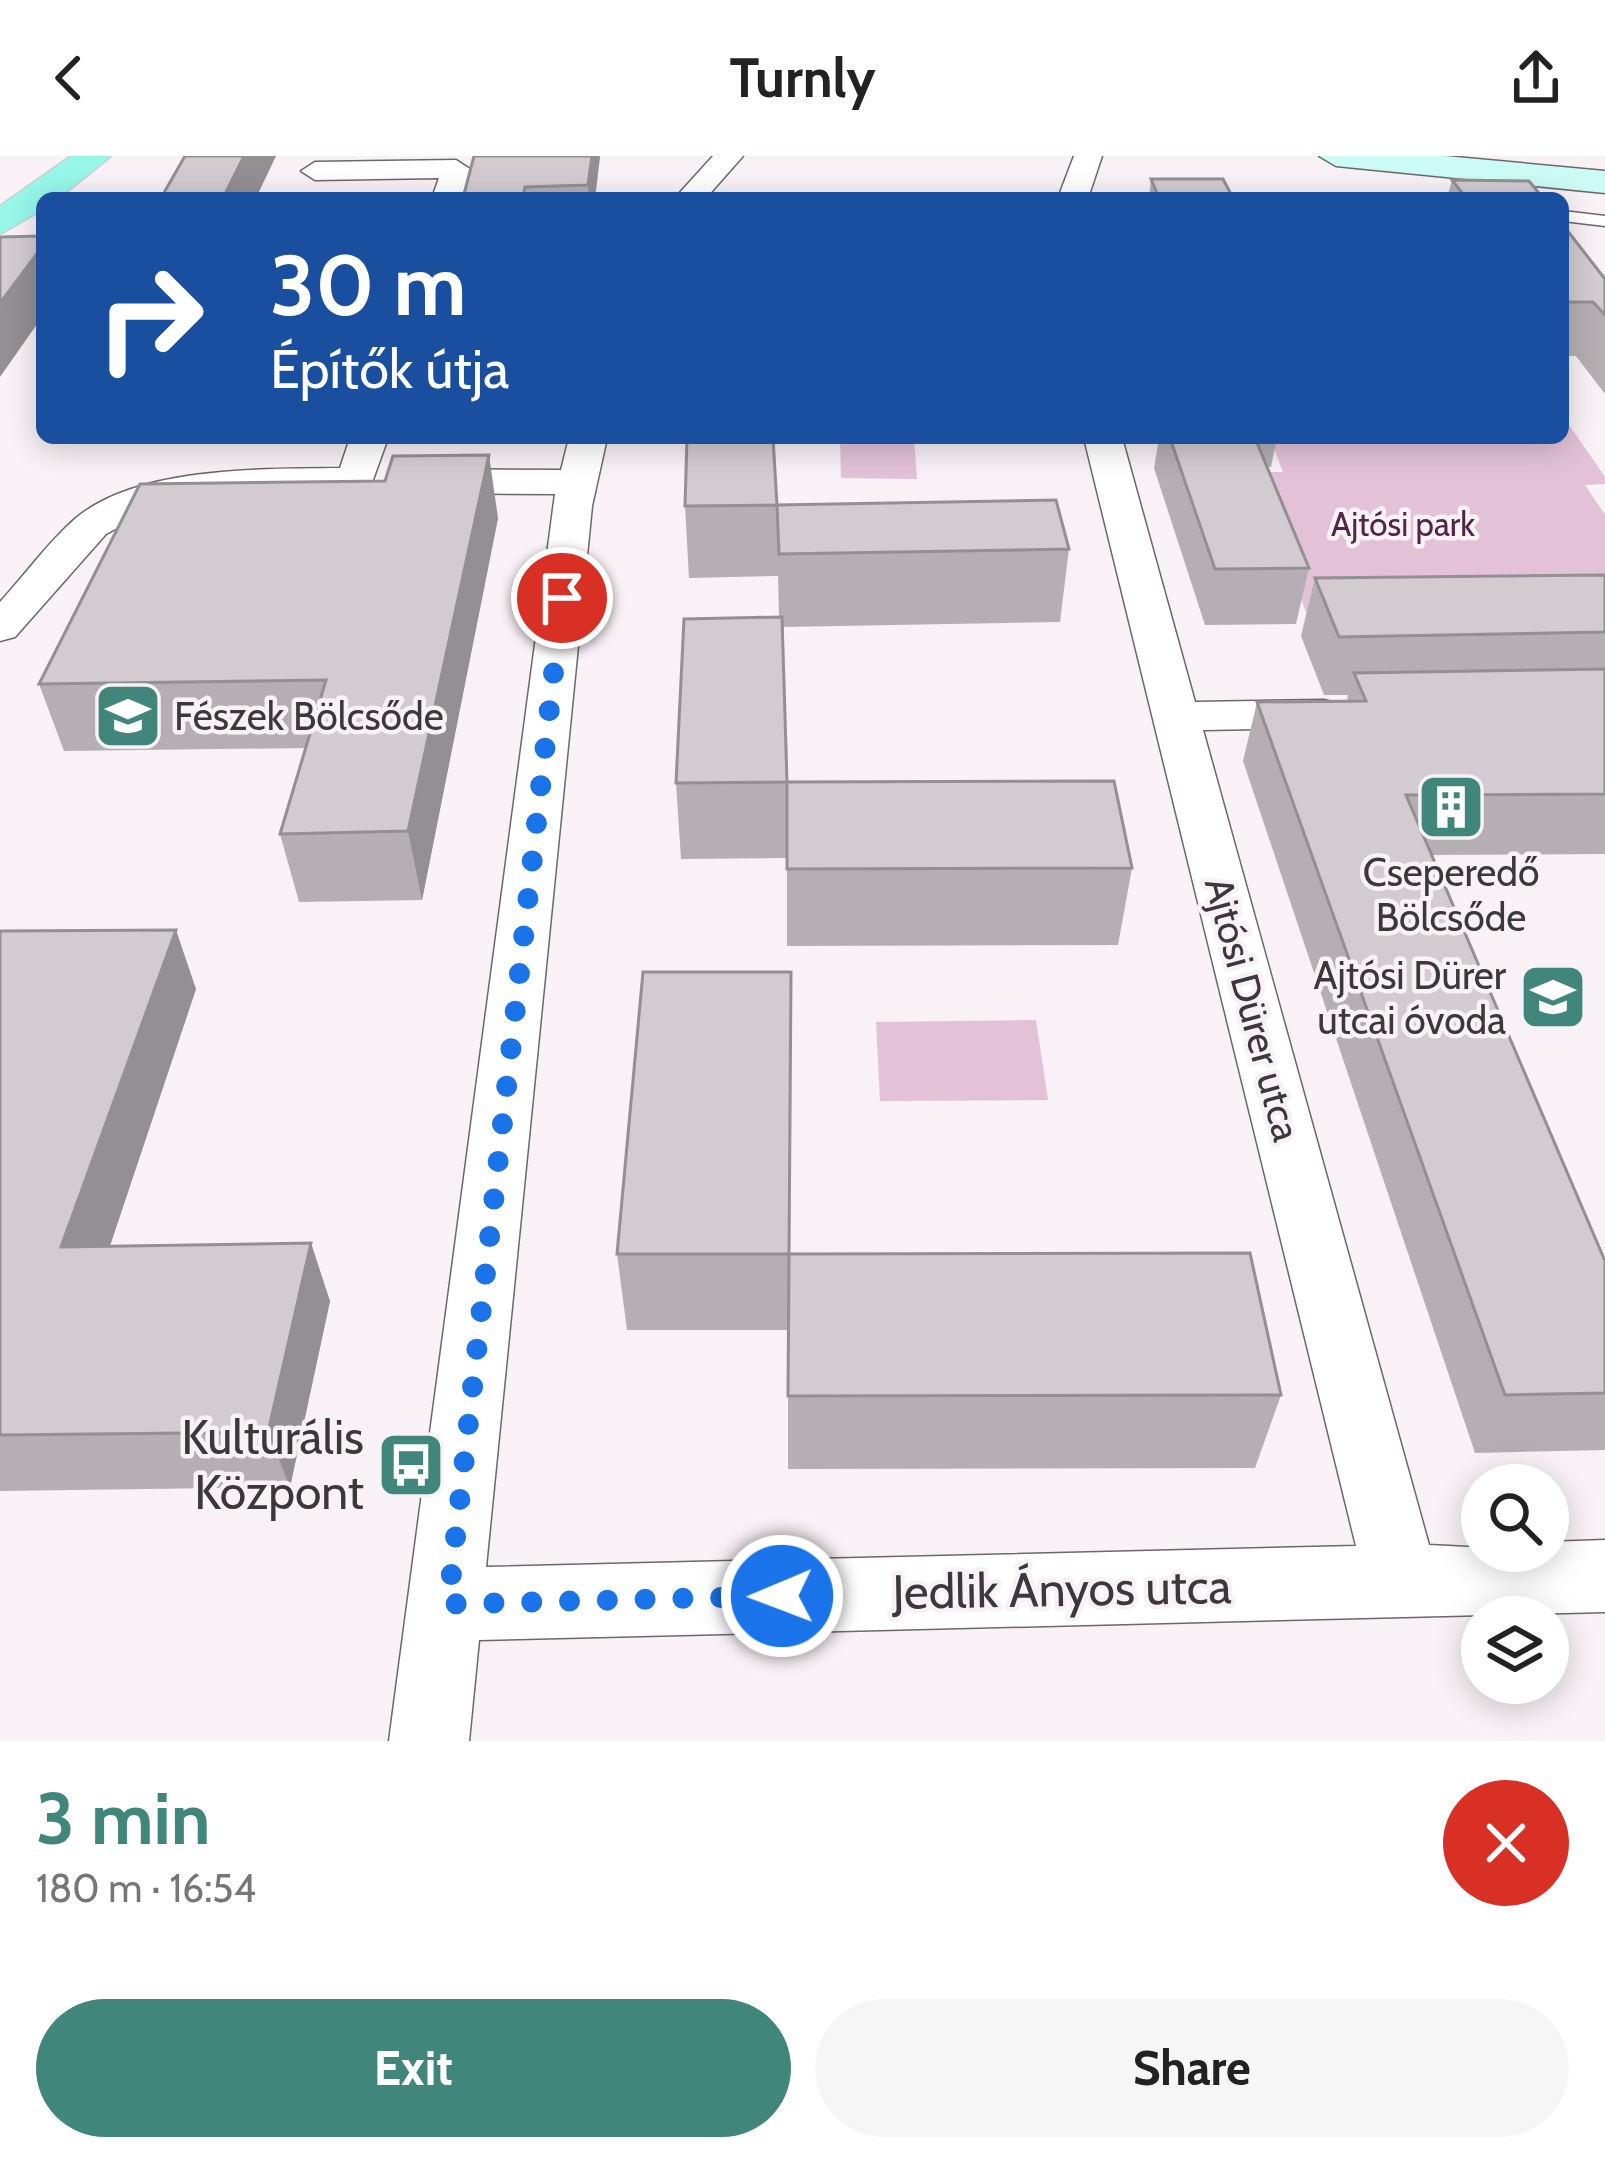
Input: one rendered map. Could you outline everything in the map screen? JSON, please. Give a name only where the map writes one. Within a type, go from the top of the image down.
[{"type":"main road","points":[[43,192],[94,156]]},
{"type":"main road","points":[[0,223],[36,197]]},
{"type":"street","points":[[696,192],[729,156]]},
{"type":"street","points":[[1075,192],[1088,156]]},
{"type":"street","points":[[1336,156],[1605,182]]},
{"type":"street","points":[[315,171],[456,169],[448,192]]},
{"type":"street","points":[[1483,170],[1502,192]]},
{"type":"street","points":[[356,480],[366,444]]},
{"type":"street","name":"Ajtósi Dürer utca","points":[[1105,444],[1402,1581]]},
{"type":"street","points":[[0,628],[92,525],[129,505],[186,486],[356,480],[582,460],[429,1741]]},
{"type":"street","points":[[1177,716],[1371,713]]},
{"type":"street","name":"Jedlik Ányos utca","points":[[448,1604],[1605,1576]]},
{"type":"lane","points":[[1569,217],[1605,221]]},
{"type":"green space","name":"Ajtósi park","points":[[1569,425],[1605,477],[1605,484],[1585,485],[1605,515],[1605,606],[1306,612],[1253,472],[1283,472],[1272,444],[1569,444]]},
{"type":"green space","points":[[840,444],[914,444],[917,479],[841,478]]},
{"type":"green space","points":[[1036,1020],[1048,1100],[880,1101],[876,1022]]},
{"type":"building","points":[[185,156],[244,156],[226,192],[164,192]]},
{"type":"building","points":[[474,156],[592,156],[588,185],[465,192]]},
{"type":"building","points":[[1151,179],[1223,179],[1230,192],[1156,192]]},
{"type":"building","points":[[1452,180],[1529,181],[1538,192],[1461,192]]},
{"type":"building","points":[[1569,233],[1605,279],[1605,315],[1593,302],[1569,302]]},
{"type":"building","points":[[36,236],[36,255],[0,303],[0,237]]},
{"type":"building","points":[[687,444],[773,444],[777,505],[685,506]]},
{"type":"building","points":[[1172,444],[1257,444],[1309,568],[1215,569]]},
{"type":"building","points":[[489,455],[408,831],[280,834],[326,680],[39,684],[140,484],[385,481],[393,456]]},
{"type":"building","points":[[1056,500],[1069,549],[779,554],[777,505]]},
{"type":"building","points":[[1605,575],[1605,632],[1339,637],[1315,578]]},
{"type":"building","points":[[782,617],[787,782],[676,783],[684,619]]},
{"type":"building","points":[[1605,669],[1605,794],[1406,795],[1605,1261],[1605,1393],[1505,1395],[1257,702],[1366,701],[1354,673]]},
{"type":"building","points":[[1114,781],[1132,868],[787,869],[787,782]]},
{"type":"building","points":[[176,930],[61,1247],[311,1243],[268,1432],[0,1435],[0,931]]},
{"type":"building","points":[[643,972],[791,972],[789,1254],[617,1254]]},
{"type":"building","points":[[1250,1253],[1281,1395],[788,1396],[789,1254]]},
{"type":"place","name":"Fészek Bölcsőde","points":[[128,716]]},
{"type":"place","name":"Cseperedő Bölcsőde","points":[[1451,807]]},
{"type":"place","name":"Ajtósi Dürer utcai óvoda","points":[[1553,997]]},
{"type":"place","name":"Kulturális Központ","points":[[411,1465]]},
{"type":"route","points":[[562,598],[448,1604],[782,1596]]}]
